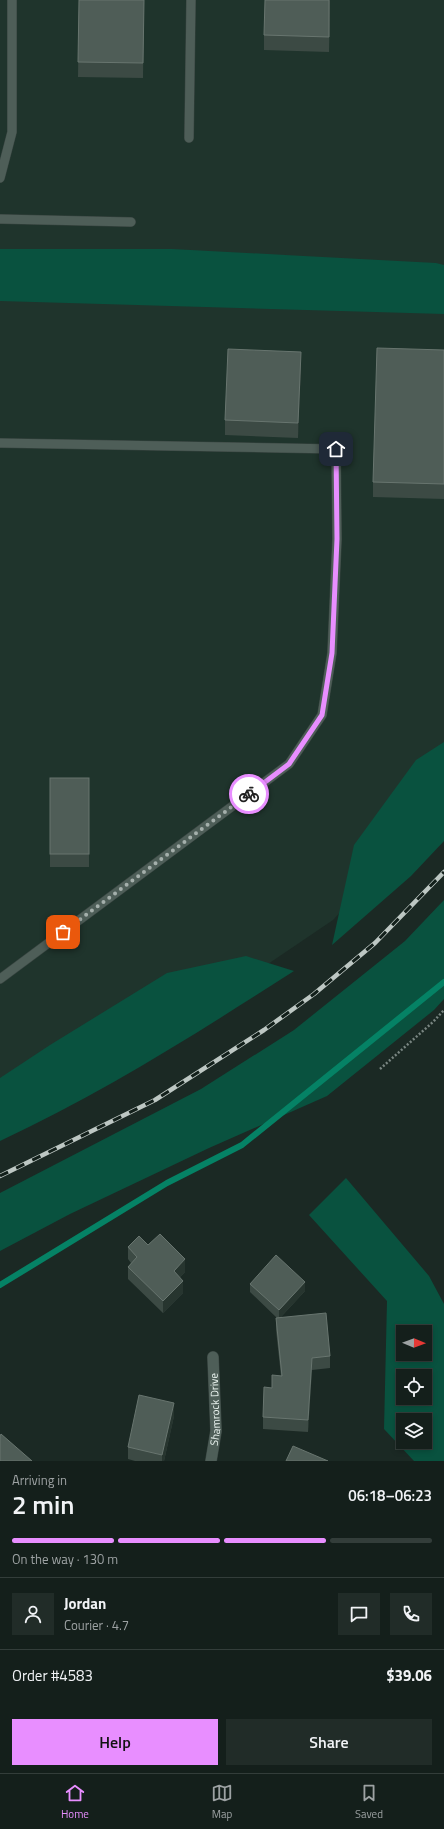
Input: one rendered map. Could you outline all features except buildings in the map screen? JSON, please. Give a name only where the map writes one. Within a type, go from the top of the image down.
[{"type":"street","name":"Shamrock Drive","points":[[211,1461],[216,1431],[213,1357]]},
{"type":"lane","points":[[0,178],[12,132],[12,0]]},
{"type":"lane","points":[[189,138],[191,0]]},
{"type":"lane","points":[[0,219],[132,222]]},
{"type":"lane","points":[[0,443],[336,449],[337,539],[332,653],[322,715],[289,764],[0,979]]},
{"type":"path","points":[[380,1069],[433,1022],[444,1010]]},
{"type":"shaded area","points":[[0,0],[444,0],[444,800],[333,920],[114,1068],[0,1124]]},
{"type":"green space","points":[[0,249],[172,249],[436,263],[444,265],[444,314],[0,301]]},
{"type":"green space","points":[[444,742],[444,841],[411,876],[332,945],[354,845],[416,760]]},
{"type":"green space","points":[[444,900],[444,999],[434,1010],[327,1096],[209,1148],[70,1214],[0,1251],[0,1193],[201,1089],[294,1030],[405,941]]},
{"type":"green space","points":[[246,956],[294,971],[150,1061],[76,1103],[0,1141],[0,1078],[50,1045],[167,973]]},
{"type":"green space","points":[[346,1178],[429,1276],[444,1304],[444,1461],[414,1461],[403,1449],[432,1449],[432,1413],[396,1413],[396,1442],[384,1429],[387,1301],[309,1215]]},
{"type":"waterway","points":[[0,1285],[167,1183],[242,1145],[444,982]]},
{"type":"railway","points":[[0,1176],[155,1100],[264,1030],[314,994],[375,943],[444,872]]},
{"type":"way so far","points":[[63,932],[249,794]]},
{"type":"route","points":[[249,794],[289,764],[322,715],[332,653],[337,539],[336,449]]}]
